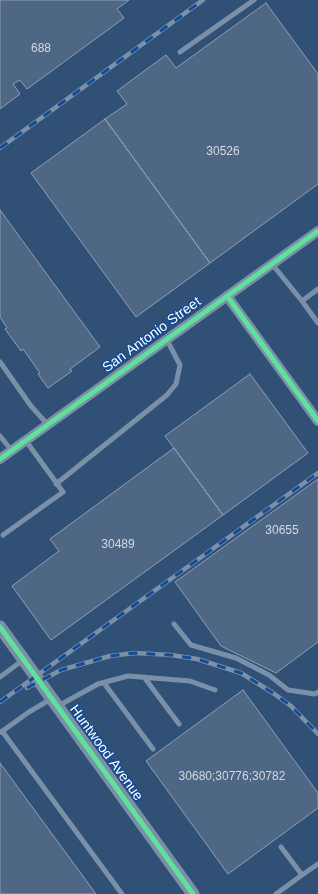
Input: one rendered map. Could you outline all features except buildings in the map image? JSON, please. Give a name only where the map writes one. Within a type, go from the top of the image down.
[{"type":"street","name":"San Antonio Street","points":[[0,459],[318,231]]},
{"type":"street","points":[[227,296],[318,421]]},
{"type":"street","name":"Huntwood Avenue","points":[[0,627],[193,894]]},
{"type":"lane","points":[[180,52],[254,0]]},
{"type":"lane","points":[[272,264],[318,323]]},
{"type":"lane","points":[[302,301],[318,289]]},
{"type":"lane","points":[[56,484],[167,395],[176,384],[180,364],[167,340]]},
{"type":"lane","points":[[0,362],[31,406],[48,425]]},
{"type":"lane","points":[[0,436],[12,451]]},
{"type":"lane","points":[[3,535],[63,492],[26,441]]},
{"type":"lane","points":[[174,624],[191,645],[236,658],[269,675],[288,690],[315,694],[318,692]]},
{"type":"lane","points":[[0,677],[23,659]]},
{"type":"lane","points":[[122,894],[1,732],[29,712],[98,684],[128,676],[190,681],[215,690]]},
{"type":"lane","points":[[144,677],[179,724]]},
{"type":"lane","points":[[104,683],[153,749]]},
{"type":"lane","points":[[281,847],[302,875]]},
{"type":"lane","points":[[276,894],[318,864]]},
{"type":"railway","points":[[0,148],[203,0]]},
{"type":"railway","points":[[0,702],[318,473]]},
{"type":"railway","points":[[27,688],[61,670],[110,656],[135,653],[171,655],[197,659],[241,673],[291,706],[318,734]]},
{"type":"cycle path","points":[[0,459],[318,231]]},
{"type":"cycle path","points":[[227,296],[318,421]]},
{"type":"cycle path","points":[[0,627],[193,894]]}]
